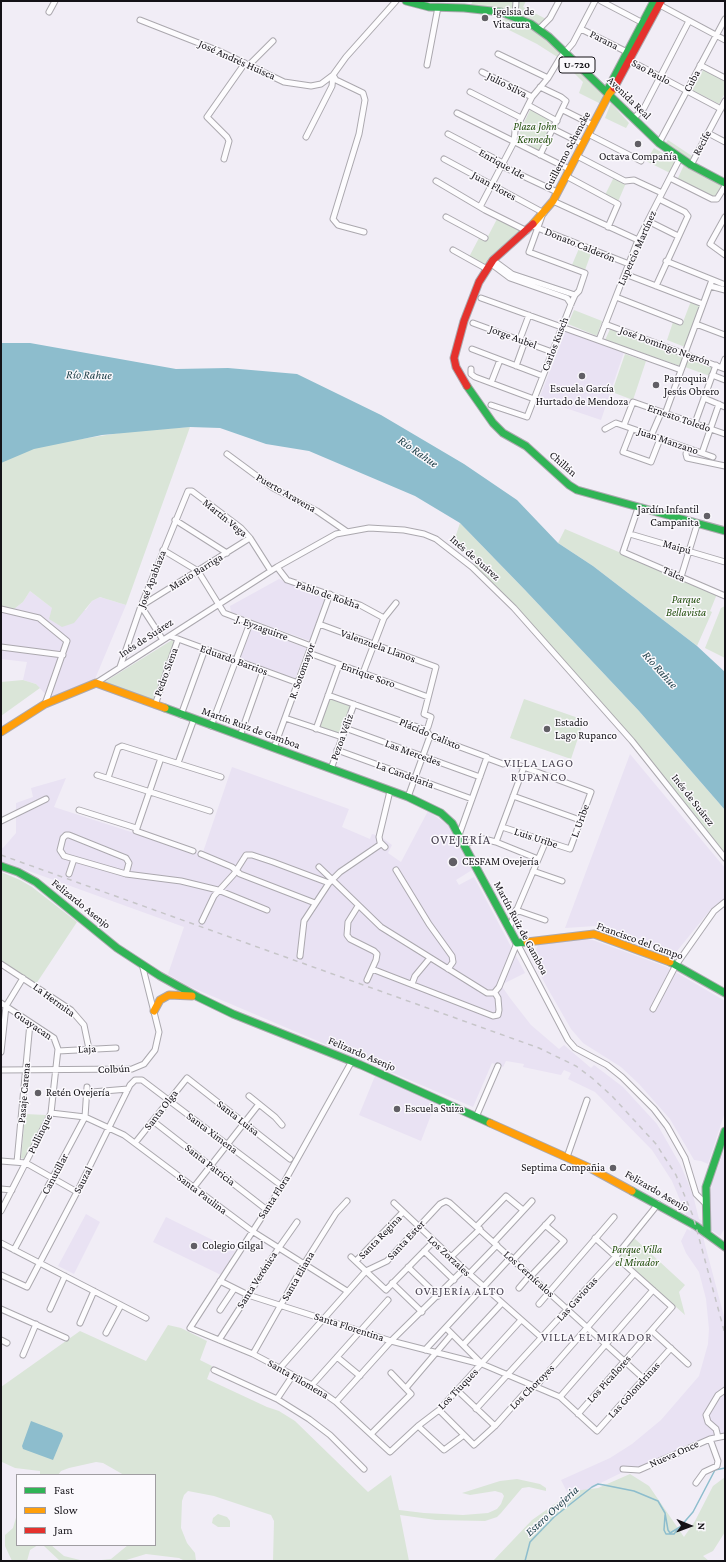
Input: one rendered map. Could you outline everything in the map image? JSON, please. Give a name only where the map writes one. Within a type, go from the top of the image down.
[{"type":"street","points":[[49,12],[55,1]]},
{"type":"street","name":"José Andrés Huisca","points":[[140,20],[219,51],[284,82],[311,86],[322,84],[333,75],[346,57],[396,1]]},
{"type":"street","name":"Avenida Real","points":[[406,1],[438,8],[465,4],[515,16],[539,29],[659,143],[680,158],[725,185]]},
{"type":"street","points":[[515,16],[516,1]]},
{"type":"street","points":[[539,29],[550,18],[559,1]]},
{"type":"street","points":[[480,207],[514,142],[515,130],[532,97],[573,44],[595,1]]},
{"type":"street","points":[[601,1],[643,23]]},
{"type":"street","points":[[612,6],[614,1]]},
{"type":"street","points":[[657,2],[725,40]]},
{"type":"street","points":[[627,57],[643,23],[657,2]]},
{"type":"street","points":[[627,57],[657,2]]},
{"type":"street","points":[[427,65],[438,8]]},
{"type":"street","name":"Cuba","points":[[659,143],[725,19]]},
{"type":"street","points":[[634,118],[644,108],[690,21]]},
{"type":"street","name":"Parana","points":[[581,29],[627,57]]},
{"type":"street","points":[[224,158],[229,141],[227,137],[207,117],[247,64],[273,41]]},
{"type":"street","points":[[498,54],[548,78]]},
{"type":"street","name":"Sao Paulo","points":[[627,57],[660,77],[721,109]]},
{"type":"street","name":"Guillermo Schencke","points":[[454,358],[464,322],[479,282],[490,264],[532,228],[553,201],[609,94],[613,90],[627,57]]},
{"type":"street","points":[[700,65],[725,78]]},
{"type":"street","name":"Julio Silva","points":[[482,72],[532,97]]},
{"type":"street","points":[[333,75],[336,80],[361,92],[365,100],[359,134],[333,219],[338,225],[364,232]]},
{"type":"street","name":"José Andrés Huisca","points":[[306,137],[332,86],[333,75]]},
{"type":"street","points":[[540,87],[566,101],[563,110],[540,155]]},
{"type":"street","points":[[470,92],[521,118]]},
{"type":"street","name":"Recife","points":[[691,165],[725,101]]},
{"type":"street","points":[[528,105],[557,120]]},
{"type":"street","points":[[563,110],[593,124]]},
{"type":"street","points":[[457,113],[569,170]]},
{"type":"street","points":[[553,129],[583,144]]},
{"type":"street","points":[[708,133],[725,142]]},
{"type":"street","name":"Enrique Ide","points":[[448,134],[503,163],[506,168],[557,192]]},
{"type":"street","points":[[588,134],[641,161]]},
{"type":"street","points":[[576,156],[625,181],[634,180],[687,214],[688,216],[666,261],[656,286]]},
{"type":"street","name":"Lupercio Martínez","points":[[598,340],[638,240],[680,158]]},
{"type":"street","name":"Juan Flores","points":[[444,159],[492,184],[543,215]]},
{"type":"street","points":[[566,176],[618,204],[608,227]]},
{"type":"street","points":[[670,178],[712,199],[717,199],[725,185]]},
{"type":"street","name":"Donato Calderón","points":[[436,181],[480,207],[628,264]]},
{"type":"street","points":[[553,201],[638,240]]},
{"type":"street","points":[[446,217],[485,238]]},
{"type":"street","points":[[725,217],[710,244],[725,255]]},
{"type":"street","points":[[648,221],[678,236]]},
{"type":"street","name":"Guillermo Schencke","points":[[532,228],[529,252],[585,273]]},
{"type":"street","points":[[452,250],[543,286],[567,298],[571,304]]},
{"type":"street","points":[[666,261],[723,284]]},
{"type":"street","name":"Carlos Kusch","points":[[491,405],[527,416],[571,304],[572,294],[579,291],[585,273]]},
{"type":"street","points":[[625,274],[704,304]]},
{"type":"street","points":[[652,436],[681,370],[712,280]]},
{"type":"street","points":[[543,286],[572,294]]},
{"type":"street","points":[[710,286],[725,290]]},
{"type":"street","points":[[567,298],[572,294]]},
{"type":"street","points":[[616,297],[680,322]]},
{"type":"street","name":"José Domingo Negrón","points":[[481,298],[681,370]]},
{"type":"street","points":[[516,366],[529,315]]},
{"type":"street","name":"Jorge Aubel","points":[[473,323],[552,352]]},
{"type":"street","name":"José Domingo Negrón","points":[[605,324],[723,368]]},
{"type":"street","points":[[696,324],[725,335]]},
{"type":"street","points":[[472,348],[543,376]]},
{"type":"street","name":"Chillán","points":[[454,358],[456,367],[479,406],[493,423],[503,433],[526,446],[569,485],[577,490],[638,508],[697,525],[725,530]]},
{"type":"street","points":[[723,368],[725,359]]},
{"type":"street","points":[[491,384],[500,360]]},
{"type":"street","points":[[695,423],[716,365]]},
{"type":"street","points":[[471,369],[473,376],[534,399]]},
{"type":"street","name":"José Domingo Negrón","points":[[712,375],[725,380]]},
{"type":"street","points":[[704,398],[725,407]]},
{"type":"street","name":"Ernesto Toledo","points":[[624,425],[633,402],[725,434]]},
{"type":"street","points":[[702,453],[719,404]]},
{"type":"street","points":[[605,429],[616,423],[624,425]]},
{"type":"street","name":"Juan Manzano","points":[[624,425],[713,457]]},
{"type":"street","points":[[632,429],[623,452],[651,462],[660,439]]},
{"type":"street","points":[[688,448],[686,454],[687,458],[725,466]]},
{"type":"street","name":"Puerto Aravena","points":[[227,454],[242,463],[255,476],[273,488],[317,511],[346,531]]},
{"type":"street","name":"José Apablaza","points":[[120,667],[141,606],[188,491]]},
{"type":"street","name":"Martín Vega","points":[[188,491],[192,491],[241,528],[250,538],[271,571]]},
{"type":"street","points":[[630,534],[638,508]]},
{"type":"street","points":[[175,520],[227,553]]},
{"type":"street","points":[[681,577],[697,525]]},
{"type":"street","name":"Inés de Suárez","points":[[1,732],[46,704],[96,683],[277,567],[336,534],[369,528],[404,530],[424,534],[436,539],[472,567],[514,608],[632,741],[725,858]]},
{"type":"street","name":"Maipú","points":[[630,534],[725,562]]},
{"type":"street","name":"Talca","points":[[630,534],[623,552],[725,596]]},
{"type":"street","name":"Mario Barriga","points":[[141,606],[250,538]]},
{"type":"street","points":[[163,550],[198,571],[217,605]]},
{"type":"street","name":"Pablo de Rokha","points":[[277,567],[287,580],[360,605],[384,618]]},
{"type":"street","name":"R. Sotomayor","points":[[274,748],[330,594]]},
{"type":"street","points":[[363,673],[384,618],[396,603]]},
{"type":"street","name":"J. Eyzaguirre","points":[[217,605],[226,615],[311,646]]},
{"type":"street","points":[[141,606],[163,640]]},
{"type":"street","points":[[1,609],[39,618],[67,641],[46,704]]},
{"type":"street","points":[[211,726],[250,623]]},
{"type":"street","name":"Valenzuela Llanos","points":[[319,624],[436,667],[428,696]]},
{"type":"street","name":"Eduardo Barrios","points":[[170,636],[298,683]]},
{"type":"street","name":"Pedro Siena","points":[[155,705],[178,639]]},
{"type":"street","points":[[1,646],[63,655]]},
{"type":"street","points":[[181,715],[205,649]]},
{"type":"street","name":"Enrique Soro","points":[[309,653],[428,696]]},
{"type":"street","points":[[316,729],[339,665]]},
{"type":"street","points":[[240,736],[263,670]]},
{"type":"street","name":"Martín Ruiz de Gamboa","points":[[96,683],[408,797],[447,816],[459,835],[568,1040],[578,1049],[607,1065],[622,1077],[654,1109],[667,1126],[686,1158],[696,1194],[706,1204]]},
{"type":"street","name":"Plácido Calixto","points":[[328,695],[426,730],[430,736],[503,764],[510,762],[591,792]]},
{"type":"street","points":[[428,696],[424,714],[431,717],[428,727]]},
{"type":"street","name":"Pezoa Véliz","points":[[330,769],[354,704]]},
{"type":"street","points":[[285,718],[342,737]]},
{"type":"street","points":[[178,763],[194,719]]},
{"type":"street","name":"Las Mercedes","points":[[345,728],[480,777]]},
{"type":"street","points":[[408,797],[430,736]]},
{"type":"street","points":[[108,778],[118,748],[122,746],[221,777]]},
{"type":"street","name":"La Candelaria","points":[[337,750],[472,799]]},
{"type":"street","points":[[136,828],[161,758]]},
{"type":"street","points":[[459,835],[487,758]]},
{"type":"street","points":[[496,842],[524,767]]},
{"type":"street","points":[[97,775],[210,811]]},
{"type":"street","points":[[300,956],[303,924],[315,903],[331,881],[383,845],[379,839],[379,832],[390,791]]},
{"type":"street","name":"L. Uribe","points":[[570,849],[591,792]]},
{"type":"street","points":[[513,796],[580,820]]},
{"type":"street","points":[[1,821],[46,799]]},
{"type":"street","points":[[79,810],[136,828],[138,833],[193,851]]},
{"type":"street","name":"Luis Uribe","points":[[502,827],[570,849]]},
{"type":"street","points":[[126,874],[129,863],[126,858],[66,835],[63,838],[60,852],[62,855],[126,874],[181,881],[218,890],[267,910]]},
{"type":"street","points":[[464,845],[478,839],[496,842],[538,859]]},
{"type":"street","points":[[509,928],[546,841]]},
{"type":"street","points":[[201,854],[236,870],[240,874],[315,903]]},
{"type":"street","points":[[202,921],[208,905],[218,890],[236,870],[244,857],[250,854],[331,881]]},
{"type":"street","points":[[70,874],[74,859]]},
{"type":"street","name":"Felizardo Asenjo","points":[[1,866],[18,872],[36,882],[117,948],[198,997],[233,1014],[352,1061],[567,1157],[611,1178],[658,1204],[707,1233],[725,1247]]},
{"type":"street","points":[[319,867],[331,881],[381,927],[406,941],[448,970],[487,993],[495,993]]},
{"type":"street","points":[[396,870],[429,924],[452,956],[453,962],[448,970]]},
{"type":"street","points":[[533,871],[562,881]]},
{"type":"street","points":[[653,1008],[676,965],[714,911],[725,902]]},
{"type":"street","points":[[358,906],[348,922],[346,935],[350,939],[376,953],[377,957],[367,980]]},
{"type":"street","points":[[516,910],[545,920]]},
{"type":"street","name":"Francisco del Campo","points":[[517,943],[582,934],[594,934],[676,965],[725,993]]},
{"type":"street","points":[[495,993],[501,984],[517,943]]},
{"type":"street","points":[[412,984],[417,973],[430,958]]},
{"type":"street","name":"La Hermita","points":[[1,964],[71,1010],[84,1026],[89,1049]]},
{"type":"street","name":"Colbún","points":[[1,1070],[56,1071],[132,1069],[141,1066],[153,1054],[158,1042],[158,1028],[142,964]]},
{"type":"street","points":[[372,969],[493,1016],[498,1014],[499,1010],[498,998],[495,993]]},
{"type":"street","points":[[1,1052],[6,1006],[23,978]]},
{"type":"street","points":[[154,1011],[160,1000],[169,995],[178,994],[198,997]]},
{"type":"street","name":"Guayacan","points":[[1,1003],[54,1038],[58,1044],[58,1051]]},
{"type":"street","name":"Pasaje Carena","points":[[18,1162],[30,1023]]},
{"type":"street","name":"Laja","points":[[58,1051],[116,1048]]},
{"type":"street","name":"Pullinque","points":[[1,1210],[51,1113],[58,1051]]},
{"type":"street","name":"Santa Flora","points":[[190,1328],[282,1186],[352,1061]]},
{"type":"street","points":[[476,1117],[498,1066]]},
{"type":"street","name":"Santa Olga","points":[[136,1143],[187,1078]]},
{"type":"street","name":"Santa Luisa","points":[[187,1078],[290,1159]]},
{"type":"street","name":"Santa Ximena","points":[[128,1089],[133,1081],[142,1080],[282,1186]]},
{"type":"street","name":"Canutillar","points":[[14,1250],[54,1178],[85,1117],[87,1087]]},
{"type":"street","points":[[87,1094],[92,1092],[128,1089]]},
{"type":"street","name":"Sauzal","points":[[1,1275],[27,1287],[77,1192],[128,1089]]},
{"type":"street","points":[[249,1096],[282,1125]]},
{"type":"street","points":[[567,1157],[587,1100]]},
{"type":"street","points":[[194,1187],[259,1104]]},
{"type":"street","name":"Santa Paulina","points":[[51,1113],[85,1117],[124,1135],[252,1231],[278,1249],[347,1291]]},
{"type":"street","name":"Santa Patricia","points":[[153,1121],[267,1210]]},
{"type":"street","points":[[707,1233],[707,1183],[725,1131]]},
{"type":"street","points":[[1,1161],[26,1163],[77,1192]]},
{"type":"street","points":[[1,1189],[12,1190]]},
{"type":"street","points":[[451,1258],[506,1196],[523,1210]]},
{"type":"street","points":[[469,1274],[532,1201]]},
{"type":"street","name":"Santa Eliana","points":[[253,1354],[304,1264],[336,1213],[347,1202]]},
{"type":"street","name":"Santa Ester","points":[[280,1368],[366,1271],[386,1261],[442,1202],[450,1203]]},
{"type":"street","name":"Los Zorzales","points":[[394,1203],[451,1258],[542,1338]]},
{"type":"street","name":"Los Cernícalos","points":[[450,1203],[644,1379]]},
{"type":"street","name":"Las Gaviotas","points":[[476,1409],[616,1256],[658,1204]]},
{"type":"street","name":"Santa Regina","points":[[356,1262],[403,1212]]},
{"type":"street","points":[[539,1304],[614,1217]]},
{"type":"street","points":[[425,1350],[483,1286],[552,1218]]},
{"type":"street","name":"Santa Verónica","points":[[219,1340],[297,1222]]},
{"type":"street","points":[[519,1288],[564,1241],[545,1225]]},
{"type":"street","points":[[560,1397],[653,1290],[595,1238]]},
{"type":"street","points":[[351,1257],[386,1290],[434,1241]]},
{"type":"street","points":[[1,1244],[146,1318]]},
{"type":"street","points":[[424,1251],[454,1280]]},
{"type":"street","points":[[408,1267],[438,1296]]},
{"type":"street","points":[[336,1402],[391,1340],[422,1312],[464,1269]]},
{"type":"street","name":"Los Choroyes","points":[[464,1435],[474,1445],[495,1426],[528,1389],[536,1386],[634,1274]]},
{"type":"street","points":[[50,1309],[65,1276]]},
{"type":"street","name":"Santa Florentina","points":[[220,1281],[248,1295],[360,1331],[425,1350],[482,1364],[560,1397],[597,1431]]},
{"type":"street","points":[[392,1283],[422,1312]]},
{"type":"street","points":[[220,1310],[234,1289]]},
{"type":"street","name":"Los Picaflores","points":[[578,1414],[672,1307],[653,1290]]},
{"type":"street","points":[[80,1323],[94,1292]]},
{"type":"street","points":[[312,1385],[388,1300]]},
{"type":"street","points":[[464,1345],[502,1303]]},
{"type":"street","points":[[106,1333],[121,1305]]},
{"type":"street","points":[[1,1309],[66,1338]]},
{"type":"street","name":"Los Tiuques","points":[[390,1452],[418,1426],[439,1410],[521,1320]]},
{"type":"street","points":[[23,1355],[36,1324]]},
{"type":"street","name":"Santa Filomena","points":[[190,1328],[253,1354],[312,1385],[336,1402],[390,1452]]},
{"type":"street","points":[[446,1328],[482,1364]]},
{"type":"street","points":[[652,1331],[688,1364]]},
{"type":"street","points":[[406,1388],[452,1334]]},
{"type":"street","points":[[1,1340],[7,1343]]},
{"type":"street","name":"Las Golondrinas","points":[[597,1431],[671,1348]]},
{"type":"street","points":[[337,1357],[360,1376]]},
{"type":"street","points":[[214,1370],[277,1399],[314,1423],[330,1435],[364,1469]]},
{"type":"street","points":[[372,1434],[411,1394],[391,1373]]},
{"type":"street","points":[[277,1399],[293,1375]]},
{"type":"street","points":[[457,1390],[495,1426]]},
{"type":"street","points":[[718,1437],[716,1429],[708,1422],[706,1415],[718,1395],[725,1390]]},
{"type":"street","points":[[418,1426],[444,1450],[464,1435],[439,1410]]},
{"type":"street","name":"Nueva Once","points":[[623,1468],[639,1470],[710,1439],[725,1436]]},
{"type":"street","points":[[696,1482],[704,1472],[717,1466],[718,1461],[710,1439]]},
{"type":"shaded area","name":"Escuela García Hurtado de Mendoza","points":[[566,330],[624,352],[601,420],[539,399]]},
{"type":"shaded area","points":[[279,579],[326,597],[310,641],[231,612],[230,606]]},
{"type":"shaded area","points":[[30,591],[52,608],[86,610],[92,601],[100,597],[126,605],[95,679],[49,698],[36,684],[23,680],[27,662],[1,659],[1,607],[14,609],[23,602]]},
{"type":"shaded area","points":[[252,628],[306,648],[295,679],[240,658]]},
{"type":"shaded area","points":[[630,754],[725,868],[725,898],[711,909],[677,951],[671,954],[595,926],[565,928]]},
{"type":"shaded area","points":[[232,767],[349,809],[342,827],[370,839],[372,834],[380,836],[392,845],[388,853],[401,862],[428,811],[449,826],[472,870],[456,880],[459,885],[474,877],[525,973],[501,985],[531,1025],[559,1049],[564,1045],[591,1068],[594,1065],[623,1087],[657,1124],[681,1166],[693,1195],[699,1219],[703,1221],[704,1241],[725,1320],[725,1439],[693,1448],[636,1473],[625,1471],[570,1498],[561,1480],[610,1458],[632,1444],[661,1420],[699,1376],[708,1344],[709,1329],[706,1299],[699,1272],[686,1253],[681,1241],[687,1229],[691,1231],[672,1181],[652,1150],[595,1092],[568,1079],[571,1073],[564,1070],[561,1075],[523,1067],[524,1064],[506,1061],[503,1067],[492,1063],[473,1107],[186,985],[168,974],[184,927],[1,861],[1,847],[3,848],[16,833],[16,803],[33,797],[31,788],[66,778],[54,807],[202,855]]},
{"type":"shaded area","points":[[583,939],[593,940],[667,967],[725,1001],[725,1112],[708,1164],[694,1160],[670,1119],[639,1084],[621,1067],[583,1043],[571,1029],[548,989],[532,959],[538,945]]},
{"type":"shaded area","name":"Escuela Suiza","points":[[375,1076],[436,1102],[421,1141],[359,1115]]},
{"type":"shaded area","points":[[725,1147],[725,1228],[720,1236],[711,1230],[710,1196],[712,1183]]},
{"type":"shaded area","points":[[86,1214],[100,1222],[74,1274],[58,1266]]},
{"type":"shaded area","name":"Colegio Gilgal","points":[[166,1217],[235,1251],[221,1275],[153,1242]]},
{"type":"green space","points":[[473,1],[526,1],[523,7],[546,19],[538,27],[532,22],[469,8]]},
{"type":"green space","points":[[503,19],[509,19],[522,23],[545,37],[605,96],[601,104],[579,93],[583,82],[559,58],[537,44],[499,25]]},
{"type":"green space","points":[[704,68],[725,80],[725,93],[719,104],[692,90]]},
{"type":"green space","points":[[611,103],[629,123],[626,128],[605,118]]},
{"type":"green space","name":"Plaza John Kennedy","points":[[531,108],[557,122],[543,153],[519,142],[520,131]]},
{"type":"green space","points":[[668,140],[692,156],[689,162],[664,145]]},
{"type":"green space","points":[[654,148],[676,161],[670,173],[646,161]]},
{"type":"green space","points":[[684,165],[722,185],[715,198],[677,180]]},
{"type":"green space","points":[[614,177],[626,183],[617,204],[604,197]]},
{"type":"green space","points":[[497,219],[523,232],[487,266],[469,257],[479,238],[486,240]]},
{"type":"green space","points":[[580,246],[592,251],[585,270],[572,265]]},
{"type":"green space","points":[[691,301],[701,305],[685,347],[667,340],[674,319],[683,322]]},
{"type":"green space","points":[[574,310],[602,321],[597,336],[568,324]]},
{"type":"green space","points":[[612,325],[683,357],[680,366],[605,340]]},
{"type":"green space","points":[[625,354],[646,361],[633,400],[612,392]]},
{"type":"green space","points":[[689,356],[713,366],[710,376],[685,367]]},
{"type":"green space","points":[[190,427],[126,605],[100,597],[92,601],[74,623],[62,627],[49,619],[52,608],[30,591],[23,602],[14,609],[1,607],[1,458],[32,445],[132,431]]},
{"type":"green space","points":[[460,523],[639,711],[725,810],[725,856],[642,751],[474,566],[474,560],[454,541]]},
{"type":"green space","name":"Parque Bellavista","points":[[565,529],[717,594],[710,611],[712,612],[697,646],[593,566],[558,543]]},
{"type":"green space","points":[[725,606],[725,658],[705,648],[721,608]]},
{"type":"green space","points":[[172,640],[175,641],[153,700],[103,683]]},
{"type":"green space","points":[[23,680],[36,684],[40,688],[1,716],[1,682]]},
{"type":"green space","points":[[329,698],[350,706],[340,734],[319,727]]},
{"type":"green space","name":"Estadio Lago Rupanco","points":[[524,699],[584,720],[571,759],[510,738]]},
{"type":"green space","points":[[1,872],[32,887],[77,922],[36,984],[1,963]]},
{"type":"green space","points":[[25,1114],[46,1115],[24,1159],[21,1158]]},
{"type":"green space","name":"Parque Villa el Mirador","points":[[634,1238],[685,1285],[679,1292],[685,1315],[619,1256]]},
{"type":"green space","points":[[168,1325],[181,1328],[207,1341],[200,1360],[212,1366],[207,1379],[267,1407],[279,1411],[295,1421],[368,1492],[391,1475],[399,1510],[463,1515],[488,1513],[497,1509],[501,1504],[504,1496],[502,1493],[495,1491],[470,1495],[462,1493],[500,1481],[517,1479],[540,1484],[546,1488],[546,1491],[529,1487],[522,1488],[497,1517],[485,1521],[436,1520],[400,1515],[409,1561],[273,1561],[274,1521],[271,1515],[214,1496],[188,1491],[184,1495],[182,1501],[181,1528],[187,1543],[195,1553],[196,1561],[185,1561],[179,1558],[146,1554],[123,1561],[92,1561],[111,1559],[127,1546],[156,1546],[156,1474],[122,1474],[103,1463],[96,1462],[69,1468],[61,1471],[59,1474],[40,1474],[40,1471],[15,1468],[2,1462],[1,1387],[80,1331],[146,1361]]},
{"type":"green space","points":[[630,1474],[649,1486],[684,1537],[695,1521],[713,1486],[725,1477],[725,1532],[713,1551],[703,1556],[709,1561],[493,1561],[532,1520],[566,1496],[581,1490],[598,1488]]},
{"type":"green space","points":[[218,1514],[227,1517],[230,1521],[230,1527],[218,1527],[212,1523],[213,1518]]},
{"type":"green space","points":[[16,1518],[16,1546],[36,1546],[30,1550],[27,1561],[12,1561],[5,1546],[5,1535],[13,1528]]},
{"type":"green space","points":[[44,1546],[52,1546],[64,1556],[84,1561],[60,1561]]},
{"type":"water","name":"Río Rahue","points":[[1,343],[30,343],[176,369],[228,368],[297,374],[381,415],[464,464],[517,500],[558,543],[593,566],[697,646],[725,672],[725,810],[639,711],[460,523],[415,496],[309,451],[266,444],[220,428],[190,427],[102,435],[34,449],[1,463]]},
{"type":"water","points":[[31,1421],[62,1433],[63,1436],[53,1460],[23,1449],[22,1446]]},
{"type":"waterway","name":"Estero Ovejeria","points":[[525,1561],[530,1542],[554,1517],[592,1487],[598,1484],[634,1491],[658,1501],[665,1513],[668,1530],[670,1533],[680,1527],[693,1512],[715,1470],[725,1468]]},
{"type":"waterway","name":"Estero Ovejeria","points":[[665,1515],[664,1530],[666,1534],[674,1534],[678,1529]]},
{"type":"railway","points":[[1,855],[539,1048],[576,1066],[612,1096],[656,1144],[676,1175],[693,1216],[725,1334]]},
{"type":"traffic: fast","points":[[406,1],[429,7],[464,8],[501,12],[531,24],[549,37],[659,143],[691,165],[725,183]]},
{"type":"traffic: fast","points":[[609,94],[609,87],[654,1]]},
{"type":"traffic: fast","points":[[467,386],[493,423],[503,433],[526,446],[569,485],[577,490],[725,531]]},
{"type":"traffic: fast","points":[[165,708],[408,797],[441,813],[452,823],[517,943],[527,942]]},
{"type":"traffic: fast","points":[[1,866],[18,872],[36,882],[117,948],[160,976],[198,997],[233,1014],[361,1065],[490,1123]]},
{"type":"traffic: fast","points":[[670,962],[725,993]]},
{"type":"traffic: fast","points":[[707,1233],[706,1187],[725,1131]]},
{"type":"traffic: fast","points":[[632,1191],[696,1226],[725,1247]]},
{"type":"traffic: slow","points":[[533,224],[553,201],[609,94],[614,88]]},
{"type":"traffic: slow","points":[[1,732],[45,704],[96,683],[165,708]]},
{"type":"traffic: slow","points":[[527,942],[594,934],[670,962]]},
{"type":"traffic: slow","points":[[154,1011],[160,1000],[169,995],[192,996]]},
{"type":"traffic: slow","points":[[490,1123],[588,1167],[632,1191]]},
{"type":"traffic: jam","points":[[614,88],[661,1]]},
{"type":"traffic: jam","points":[[467,386],[456,367],[454,358],[464,321],[479,282],[493,260],[533,224]]},
{"type":"place","name":"Igelsia de Vitacura","points":[[485,18]]},
{"type":"place","name":"Octava Compañía","points":[[638,144]]},
{"type":"place","name":"Escuela García Hurtado de Mendoza","points":[[582,376]]},
{"type":"place","name":"Parroquia Jesús Obrero","points":[[656,385]]},
{"type":"place","name":"Jardín Infantil Campanita","points":[[707,516]]},
{"type":"place","name":"Estadio Lago Rupanco","points":[[547,729]]},
{"type":"place","name":"CESFAM Ovejería","points":[[453,862]]},
{"type":"place","name":"Retén Ovejería","points":[[38,1093]]},
{"type":"place","name":"Escuela Suiza","points":[[397,1109]]},
{"type":"place","name":"Septima Compañia","points":[[613,1168]]},
{"type":"place","name":"Colegio Gilgal","points":[[194,1246]]},
{"type":"district","name":"VILLA LAGO RUPANCO","points":[[539,770]]},
{"type":"district","name":"OVEJERÍA","points":[[461,840]]},
{"type":"district","name":"OVEJERÍA ALTO","points":[[460,1291]]},
{"type":"district","name":"VILLA EL MIRADOR","points":[[597,1337]]}]
